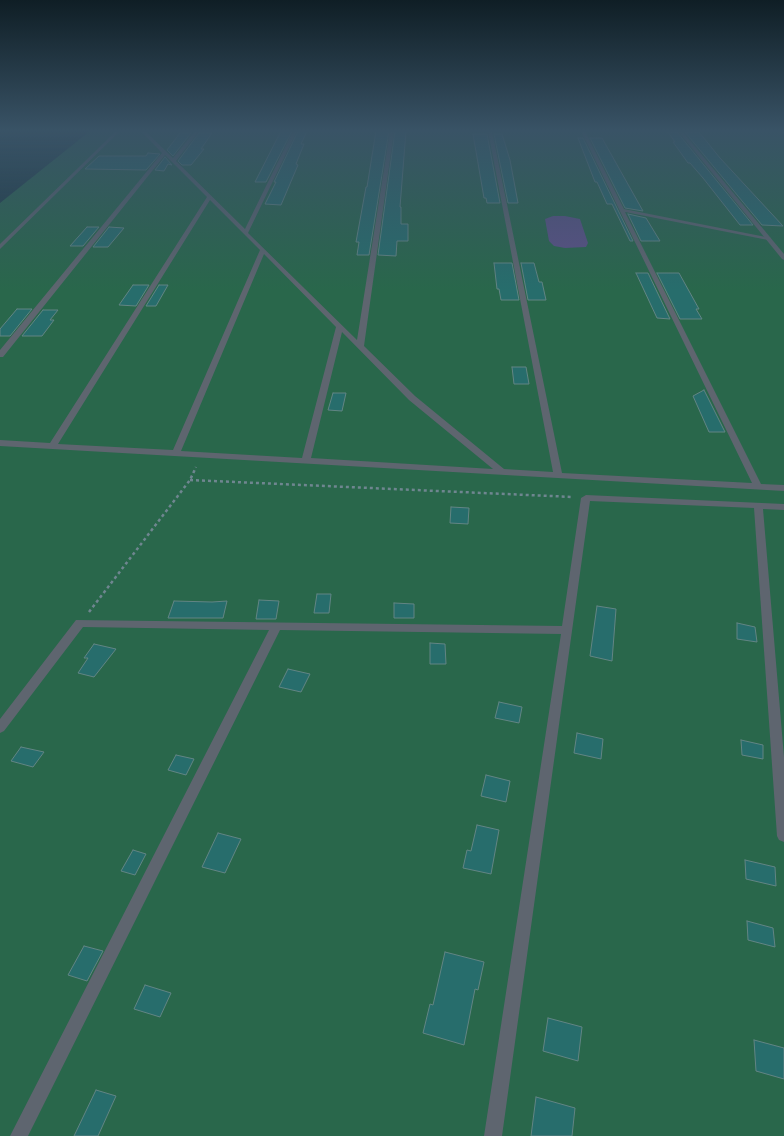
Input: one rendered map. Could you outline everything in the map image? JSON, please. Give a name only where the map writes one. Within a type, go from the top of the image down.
[{"type":"street","points":[[0,248],[65,184]]},
{"type":"street","points":[[0,355],[139,184]]},
{"type":"street","points":[[198,184],[412,398],[501,471]]},
{"type":"street","points":[[246,232],[269,184]]},
{"type":"street","points":[[360,346],[384,184]]},
{"type":"street","points":[[501,184],[558,474]]},
{"type":"street","points":[[610,184],[758,487]]},
{"type":"street","points":[[724,184],[784,258]]},
{"type":"street","points":[[52,446],[210,196]]},
{"type":"street","points":[[623,210],[768,238]]},
{"type":"street","points":[[176,453],[263,249]]},
{"type":"street","points":[[306,460],[340,326]]},
{"type":"street","points":[[0,443],[784,488]]},
{"type":"street","points":[[493,1136],[586,498],[784,507]]},
{"type":"street","points":[[758,506],[784,836]]},
{"type":"street","points":[[0,728],[80,623],[566,630]]},
{"type":"street","points":[[19,1136],[276,626]]},
{"type":"path","points":[[80,623],[190,480],[586,498]]},
{"type":"green space","points":[[24,184],[784,184],[784,1136],[0,1136],[0,203]]},
{"type":"shaded area","points":[[553,216],[565,216],[580,219],[588,243],[586,247],[565,248],[554,246],[549,241],[545,219]]},
{"type":"building","points":[[275,184],[290,184],[281,205],[265,204]]},
{"type":"building","points":[[367,184],[380,184],[369,255],[357,255],[359,242],[356,242]]},
{"type":"building","points":[[388,184],[402,184],[400,207],[401,224],[408,224],[408,241],[397,241],[396,256],[378,255]]},
{"type":"building","points":[[482,184],[496,184],[500,203],[487,203],[486,198],[484,198]]},
{"type":"building","points":[[504,184],[514,184],[518,203],[508,203]]},
{"type":"building","points":[[598,184],[605,184],[633,241],[630,241],[612,204],[607,204]]},
{"type":"building","points":[[613,184],[628,184],[643,211],[625,208]]},
{"type":"building","points":[[708,184],[720,184],[753,225],[740,225]]},
{"type":"building","points":[[728,184],[744,184],[783,226],[762,225]]},
{"type":"building","points":[[628,214],[646,218],[660,241],[641,241]]},
{"type":"building","points":[[87,227],[99,227],[83,246],[70,246]]},
{"type":"building","points":[[109,227],[124,228],[108,247],[93,247]]},
{"type":"building","points":[[494,263],[512,263],[519,300],[501,300],[499,289],[497,289]]},
{"type":"building","points":[[521,263],[534,263],[539,282],[542,282],[546,300],[528,300]]},
{"type":"building","points":[[636,273],[648,273],[670,319],[657,318]]},
{"type":"building","points":[[657,273],[679,273],[699,309],[696,309],[702,319],[680,319]]},
{"type":"building","points":[[133,285],[149,285],[136,306],[119,305]]},
{"type":"building","points":[[159,285],[168,285],[156,306],[146,306]]},
{"type":"building","points":[[17,309],[32,309],[10,336],[0,336],[0,329]]},
{"type":"building","points":[[43,310],[58,310],[50,320],[54,320],[42,336],[22,336]]},
{"type":"building","points":[[512,367],[526,367],[529,384],[514,384]]},
{"type":"building","points":[[704,390],[725,432],[709,432],[693,396]]},
{"type":"building","points":[[333,393],[346,393],[342,411],[328,410]]},
{"type":"building","points":[[451,507],[469,508],[468,524],[450,523]]},
{"type":"building","points":[[317,594],[331,594],[329,613],[314,613]]},
{"type":"building","points":[[259,600],[279,601],[276,619],[256,619]]},
{"type":"building","points":[[174,601],[227,601],[223,618],[168,618]]},
{"type":"building","points":[[394,603],[414,604],[414,618],[394,618]]},
{"type":"building","points":[[597,606],[616,609],[612,661],[590,656]]},
{"type":"building","points":[[737,623],[755,627],[757,642],[737,639]]},
{"type":"building","points":[[430,643],[445,644],[446,664],[430,664]]},
{"type":"building","points":[[94,644],[116,649],[94,677],[78,673],[88,658],[84,658]]},
{"type":"building","points":[[288,669],[310,674],[301,692],[279,687]]},
{"type":"building","points":[[499,702],[522,707],[519,723],[495,718]]},
{"type":"building","points":[[577,733],[603,739],[601,759],[574,753]]},
{"type":"building","points":[[741,740],[763,745],[763,759],[742,755]]},
{"type":"building","points":[[21,747],[44,752],[33,767],[11,761]]},
{"type":"building","points":[[176,755],[194,759],[186,775],[168,770]]},
{"type":"building","points":[[486,775],[510,781],[506,802],[481,796]]},
{"type":"building","points":[[477,825],[499,830],[491,874],[463,868],[467,850],[471,851]]},
{"type":"building","points":[[218,833],[241,839],[225,873],[202,867]]},
{"type":"building","points":[[133,850],[146,854],[135,875],[121,871]]},
{"type":"building","points":[[745,860],[775,867],[776,886],[746,879]]},
{"type":"building","points":[[747,921],[773,928],[775,947],[748,940]]},
{"type":"building","points":[[84,946],[103,951],[87,981],[68,975]]},
{"type":"building","points":[[445,952],[484,962],[478,990],[475,989],[464,1045],[423,1033],[430,1004],[433,1005]]},
{"type":"building","points":[[145,985],[171,993],[160,1017],[134,1009]]},
{"type":"building","points":[[548,1018],[582,1027],[578,1061],[543,1051]]},
{"type":"building","points":[[754,1040],[784,1048],[784,1079],[756,1071]]},
{"type":"building","points":[[96,1090],[116,1096],[98,1136],[74,1136]]},
{"type":"building","points":[[536,1097],[575,1108],[572,1136],[531,1136]]}]
